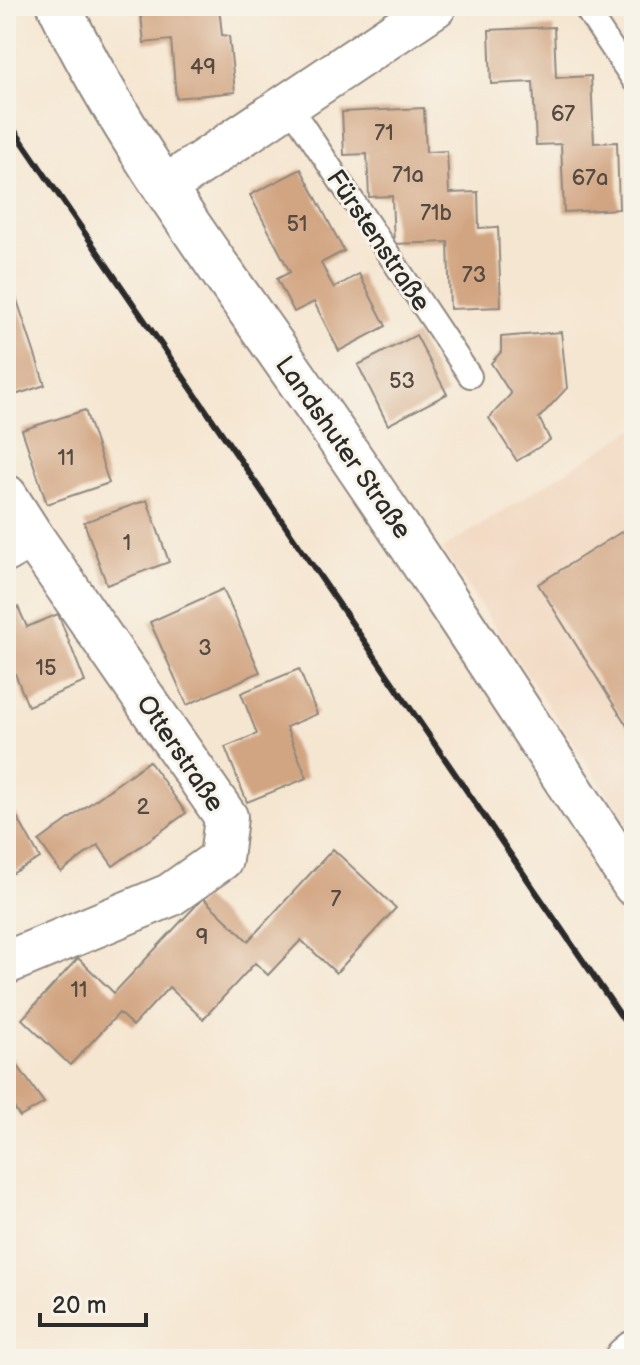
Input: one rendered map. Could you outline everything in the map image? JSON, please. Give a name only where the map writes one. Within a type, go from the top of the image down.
[{"type":"street","name":"Landshuter Straße","points":[[59,6],[82,54],[165,187],[426,565],[634,885]]},
{"type":"street","points":[[165,187],[435,6]]},
{"type":"street","name":"Otterstraße","points":[[6,496],[19,543],[226,817],[221,859],[170,895],[6,963]]},
{"type":"street","points":[[627,1359],[634,1353]]},
{"type":"lane","points":[[584,6],[634,81]]},
{"type":"lane","name":"Fürstenstraße","points":[[289,105],[470,376]]},
{"type":"shaded area","points":[[634,429],[634,832],[442,549]]},
{"type":"building","points":[[140,6],[219,6],[222,35],[229,36],[235,92],[176,98],[171,40],[144,43]]},
{"type":"building","points":[[554,27],[556,78],[591,76],[594,143],[617,142],[619,209],[564,212],[561,144],[536,145],[533,82],[491,84],[489,30]]},
{"type":"building","points":[[424,108],[426,152],[447,151],[449,193],[478,192],[479,228],[498,227],[501,307],[450,309],[448,242],[394,244],[392,196],[369,197],[367,154],[344,155],[342,112]]},
{"type":"building","points":[[301,169],[344,251],[321,263],[334,288],[359,274],[386,326],[339,351],[314,302],[294,312],[277,279],[290,272],[250,195]]},
{"type":"building","points":[[16,297],[45,385],[6,398],[6,300]]},
{"type":"building","points":[[561,332],[567,388],[539,418],[550,440],[517,461],[489,418],[511,394],[491,363],[501,352],[501,337]]},
{"type":"building","points":[[416,335],[447,394],[388,425],[358,365]]},
{"type":"building","points":[[85,410],[109,483],[47,504],[22,430]]},
{"type":"building","points":[[147,500],[169,562],[107,585],[84,522]]},
{"type":"building","points":[[634,524],[634,737],[538,584]]},
{"type":"building","points":[[223,589],[260,672],[187,705],[150,622]]},
{"type":"building","points":[[18,607],[27,627],[58,614],[85,682],[28,706],[6,651],[6,612]]},
{"type":"building","points":[[299,669],[317,714],[286,727],[307,778],[247,802],[225,747],[257,734],[241,693]]},
{"type":"building","points":[[149,761],[186,813],[113,866],[98,845],[61,872],[39,841]]},
{"type":"building","points":[[6,797],[40,858],[6,877]]},
{"type":"building","points":[[333,849],[396,908],[336,973],[301,940],[268,975],[255,963],[203,1019],[169,987],[133,1026],[119,1013],[70,1065],[22,1019],[78,958],[114,993],[203,898],[248,941]]},
{"type":"building","points":[[6,1049],[44,1103],[20,1117],[6,1096]]},
{"type":"railway","points":[[6,118],[634,1035]]}]
